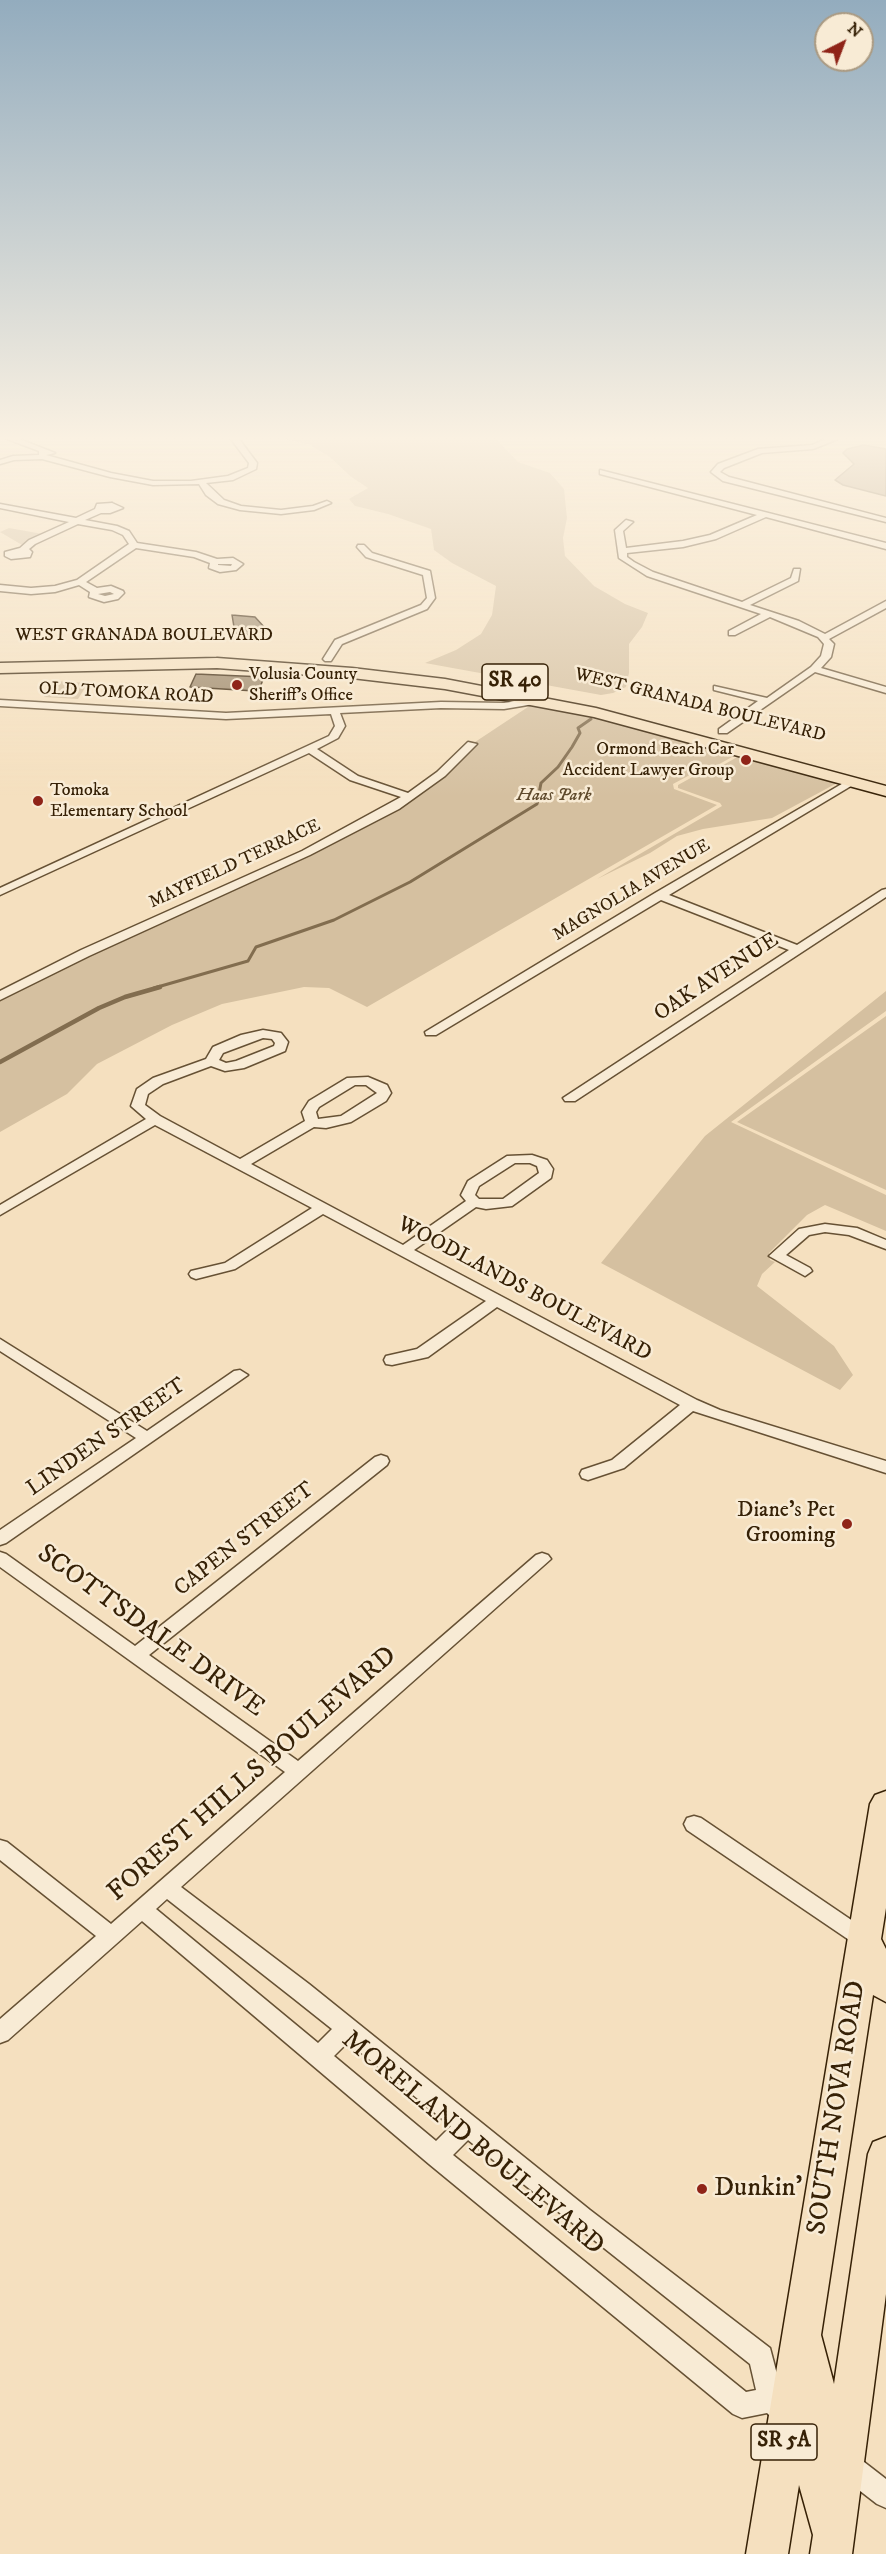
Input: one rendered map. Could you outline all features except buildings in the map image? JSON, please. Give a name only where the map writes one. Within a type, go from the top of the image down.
[{"type":"main road","name":"WEST GRANADA BOULEVARD","points":[[0,668],[105,659],[137,652],[244,653],[537,700],[671,733],[852,773],[886,791]]},
{"type":"main road","name":"WEST GRANADA BOULEVARD","points":[[0,656],[327,665],[373,662],[489,678],[591,697],[812,754]]},
{"type":"main road","points":[[537,700],[561,696],[591,697]]},
{"type":"main road","points":[[671,733],[706,736],[729,733]]},
{"type":"main road","points":[[852,773],[875,778],[886,777]]},
{"type":"main road","name":"SOUTH NOVA ROAD","points":[[767,2554],[780,2408],[802,2329],[886,1804]]},
{"type":"main road","points":[[865,1940],[886,1987]]},
{"type":"main road","name":"SR 5A","points":[[832,2547],[886,2154]]},
{"type":"main road","points":[[802,2329],[823,2421],[833,2447],[844,2463]]},
{"type":"main road","points":[[780,2408],[813,2461],[832,2547]]},
{"type":"street","points":[[2,591],[55,589],[80,582],[115,558]]},
{"type":"street","points":[[206,558],[216,561]]},
{"type":"street","points":[[327,665],[338,642],[424,607],[431,598],[428,573],[379,558]]},
{"type":"street","points":[[623,558],[650,574],[796,622],[824,638],[829,644],[826,657],[814,669],[769,701],[769,706],[729,733]]},
{"type":"street","points":[[742,605],[795,579],[798,571]]},
{"type":"street","points":[[80,582],[96,591]]},
{"type":"street","points":[[824,638],[886,604]]},
{"type":"street","points":[[732,633],[769,614]]},
{"type":"street","points":[[814,669],[886,690]]},
{"type":"street","points":[[717,688],[769,701]]},
{"type":"street","name":"OLD TOMOKA ROAD","points":[[0,703],[194,716],[264,716],[441,705],[504,706],[537,700]]},
{"type":"street","points":[[0,891],[333,738],[339,726],[335,712]]},
{"type":"street","name":"MAYFIELD TERRACE","points":[[0,996],[85,953],[306,853],[411,797],[441,774],[472,744]]},
{"type":"street","points":[[309,748],[354,778],[411,797]]},
{"type":"street","name":"MAGNOLIA AVENUE","points":[[431,1032],[659,895],[852,773]]},
{"type":"street","name":"OAK AVENUE","points":[[570,1098],[886,892]]},
{"type":"street","points":[[659,895],[799,950]]},
{"type":"street","points":[[0,1211],[155,1119],[138,1106],[142,1092],[158,1081],[211,1062]]},
{"type":"street","points":[[241,1164],[312,1123],[326,1124],[346,1119],[381,1098],[384,1093],[382,1088],[368,1081],[352,1081],[314,1104],[309,1112],[312,1123]]},
{"type":"street","name":"WOODLANDS BOULEVARD","points":[[155,1119],[691,1404],[714,1414],[824,1446],[886,1467]]},
{"type":"street","points":[[512,1159],[532,1159],[542,1163],[546,1169],[546,1175],[507,1203],[486,1206],[474,1202],[468,1195],[470,1188],[512,1159]]},
{"type":"street","points":[[403,1251],[474,1202]]},
{"type":"street","points":[[196,1274],[230,1266],[322,1208]]},
{"type":"street","points":[[805,1271],[776,1256],[804,1232],[825,1227],[852,1231],[886,1245]]},
{"type":"street","points":[[392,1360],[422,1353],[496,1300]]},
{"type":"street","points":[[0,1344],[147,1438]]},
{"type":"street","name":"LINDEN STREET","points":[[0,1539],[240,1374]]},
{"type":"street","points":[[588,1474],[618,1464],[691,1404]]},
{"type":"street","name":"CAPEN STREET","points":[[136,1654],[381,1461]]},
{"type":"street","name":"SCOTTSDALE DRIVE","points":[[0,1558],[297,1772]]},
{"type":"street","name":"FOREST HILLS BOULEVARD","points":[[0,2033],[542,1559]]},
{"type":"street","points":[[694,1824],[865,1940]]},
{"type":"street","points":[[0,1848],[111,1936]]},
{"type":"street","name":"MORELAND BOULEVARD","points":[[142,1909],[437,2156],[742,2405],[780,2408],[761,2357],[582,2218],[347,2028],[166,1887]]},
{"type":"street","points":[[319,2057],[347,2028]]},
{"type":"street","points":[[437,2156],[467,2125]]},
{"type":"street","points":[[844,2463],[886,2495]]},
{"type":"green space","points":[[445,558],[567,558],[594,586],[625,604],[648,613],[642,627],[629,644],[629,673],[626,687],[601,695],[425,663],[456,650],[481,634],[492,615],[496,586]]},
{"type":"green space","points":[[54,681],[88,683],[78,699],[44,697]]},
{"type":"green space","name":"Haas Park","points":[[537,701],[741,752],[714,767],[701,769],[673,784],[674,789],[717,805],[367,1007],[329,988],[304,987],[222,1004],[172,1025],[97,1064],[67,1094],[0,1132],[0,996],[395,807],[472,744]]},
{"type":"green space","points":[[739,756],[839,782],[772,818],[703,829],[677,836],[650,853],[597,879],[722,806],[720,803],[678,788],[678,785],[705,770],[718,768]]},
{"type":"green space","points":[[886,991],[886,1011],[731,1122],[886,1195],[886,1231],[825,1205],[807,1215],[769,1253],[770,1260],[775,1262],[762,1274],[757,1286],[834,1346],[853,1375],[840,1390],[601,1263],[705,1136]]},
{"type":"green space","points":[[886,1016],[886,1190],[737,1122]]},
{"type":"waterway","points":[[154,988],[248,961],[256,947],[334,920],[410,882],[537,804],[541,783],[558,767],[572,747],[580,733],[578,728],[591,719]]},
{"type":"waterway","points":[[0,1062],[99,1008],[125,997],[160,987]]},
{"type":"place","name":"Volusia County Sheriff's Office","points":[[237,685]]},
{"type":"place","name":"Ormond Beach Car Accident Lawyer Group","points":[[746,760]]},
{"type":"place","name":"Tomoka Elementary School","points":[[38,801]]},
{"type":"place","name":"Diane's Pet Grooming","points":[[847,1524]]},
{"type":"place","name":"Dunkin'","points":[[702,2189]]}]
